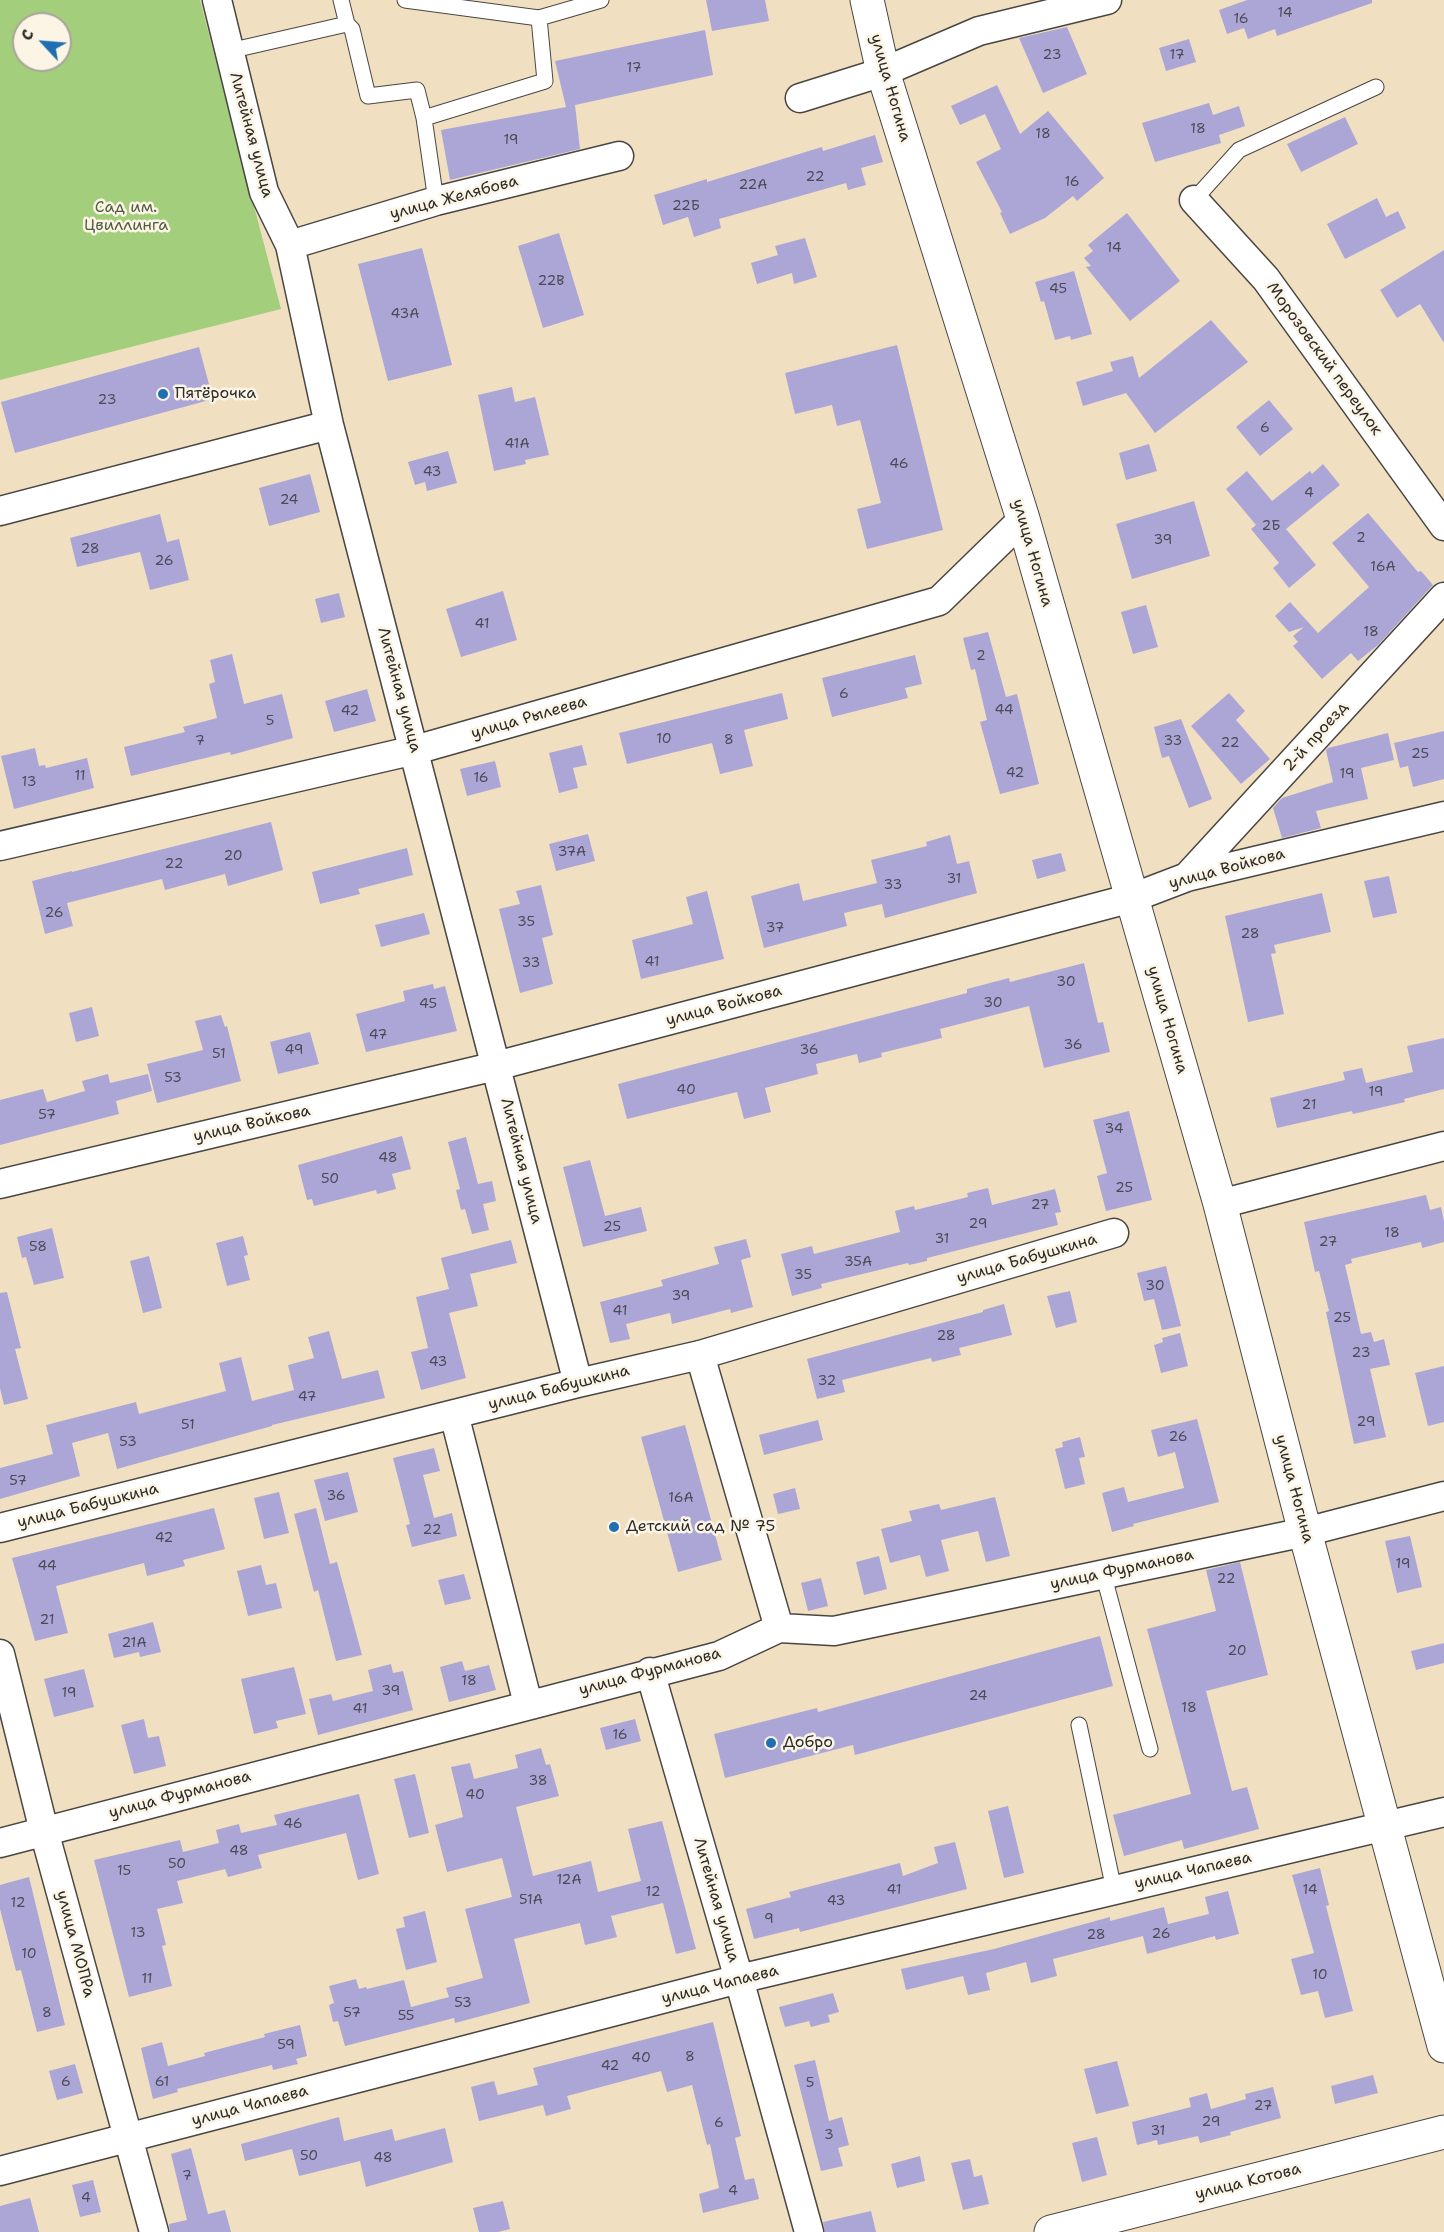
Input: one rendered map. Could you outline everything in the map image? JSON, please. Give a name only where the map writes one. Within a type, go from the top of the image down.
[{"type":"street","name":"Литейная улица","points":[[217,0],[264,192],[290,244],[329,425],[578,1383]]},
{"type":"street","name":"улица Ногина","points":[[867,0],[883,72],[1023,519],[1220,1204],[1305,1532],[1444,2046]]},
{"type":"street","points":[[800,98],[883,72],[979,32],[1107,0]]},
{"type":"street","name":"улица Желябова","points":[[290,244],[436,201],[619,156]]},
{"type":"street","name":"Морозовский переулок","points":[[1194,200],[1266,279],[1444,526]]},
{"type":"street","points":[[1,508],[329,425]]},
{"type":"street","name":"улица Рылеева","points":[[0,846],[415,750],[939,601],[1023,519]]},
{"type":"street","name":"2-й проезд","points":[[1187,877],[1444,597]]},
{"type":"street","name":"улица Войкова","points":[[0,1184],[496,1066],[1132,898],[1187,877],[1444,816]]},
{"type":"street","points":[[1220,1204],[1444,1146]]},
{"type":"street","name":"улица Бабушкина","points":[[0,1528],[578,1383],[700,1355],[1114,1233]]},
{"type":"street","points":[[700,1355],[779,1628]]},
{"type":"street","points":[[454,1414],[528,1704]]},
{"type":"street","name":"улица Фурманова","points":[[0,1843],[718,1656],[779,1628],[834,1631],[1305,1532],[1444,1496]]},
{"type":"street","name":"улица МОПРа","points":[[0,1654],[44,1831],[154,2232]]},
{"type":"street","name":"Литейная улица","points":[[650,1672],[809,2232]]},
{"type":"street","name":"улица Чапаева","points":[[0,2171],[739,1979],[1444,1812]]},
{"type":"street","name":"улица Котова","points":[[1051,2232],[1444,2132]]},
{"type":"lane","points":[[341,0],[347,24],[352,29],[368,96],[417,90],[424,118],[436,201]]},
{"type":"lane","points":[[405,0],[539,18],[601,0]]},
{"type":"lane","points":[[424,118],[545,81],[539,18]]},
{"type":"lane","points":[[229,51],[347,24]]},
{"type":"lane","points":[[1194,200],[1239,150],[1376,87]]},
{"type":"lane","points":[[1103,1573],[1150,1749]]},
{"type":"lane","points":[[1079,1725],[1114,1890]]},
{"type":"green space","name":"Сад им. Цвиллинга","points":[[0,0],[200,0],[281,309],[0,380]]},
{"type":"building","points":[[706,0],[765,0],[769,21],[712,31]]},
{"type":"building","points":[[1247,0],[1372,0],[1372,3],[1277,36],[1275,29],[1248,39],[1244,28],[1227,34],[1219,10]]},
{"type":"building","points":[[1067,27],[1087,74],[1043,93],[1019,38]]},
{"type":"building","points":[[705,30],[713,75],[575,105],[580,149],[450,180],[441,130],[566,107],[555,61]]},
{"type":"building","points":[[1189,39],[1196,62],[1166,71],[1159,48]]},
{"type":"building","points":[[997,85],[1020,134],[1048,111],[1104,178],[1077,201],[1073,196],[1045,218],[1010,234],[1000,213],[1002,212],[976,162],[1001,149],[985,114],[960,125],[951,106]]},
{"type":"building","points":[[1209,103],[1213,115],[1239,106],[1245,126],[1219,135],[1221,143],[1155,162],[1142,123]]},
{"type":"building","points":[[1345,117],[1358,144],[1301,172],[1287,144]]},
{"type":"building","points":[[875,135],[883,162],[861,168],[866,185],[848,190],[846,183],[719,219],[721,228],[694,237],[688,217],[663,225],[654,195],[707,179],[707,182],[822,147],[823,151]]},
{"type":"building","points":[[1377,198],[1386,217],[1398,211],[1406,228],[1345,259],[1327,224]]},
{"type":"building","points":[[1127,213],[1180,281],[1130,321],[1086,267],[1091,266],[1084,258],[1093,251],[1088,245]]},
{"type":"building","points":[[559,233],[584,315],[543,328],[518,246]]},
{"type":"building","points":[[805,238],[817,277],[794,284],[792,273],[757,284],[751,263],[778,255],[775,246]]},
{"type":"building","points":[[422,248],[452,365],[388,381],[358,264]]},
{"type":"building","points":[[1444,250],[1444,343],[1420,304],[1397,318],[1380,290]]},
{"type":"building","points":[[1074,271],[1092,334],[1071,340],[1070,336],[1055,340],[1044,301],[1041,302],[1035,282]]},
{"type":"building","points":[[1211,320],[1248,362],[1155,433],[1126,393],[1083,406],[1076,382],[1113,371],[1110,362],[1133,356],[1139,378]]},
{"type":"building","points":[[897,345],[943,530],[867,549],[857,509],[881,503],[860,420],[837,426],[832,405],[795,414],[785,373]]},
{"type":"building","points":[[199,347],[213,399],[15,453],[1,402]]},
{"type":"building","points":[[512,387],[515,402],[535,397],[549,455],[525,460],[526,464],[494,471],[478,395]]},
{"type":"building","points":[[1269,400],[1293,429],[1260,456],[1236,427]]},
{"type":"building","points":[[1149,444],[1157,471],[1126,480],[1119,453]]},
{"type":"building","points":[[448,451],[457,483],[427,491],[425,482],[415,485],[408,462]]},
{"type":"building","points":[[1323,464],[1340,485],[1286,529],[1316,565],[1289,588],[1273,568],[1279,563],[1251,529],[1256,525],[1226,489],[1247,471],[1272,501],[1310,471],[1312,474]]},
{"type":"building","points":[[310,474],[320,512],[269,526],[259,488]]},
{"type":"building","points":[[1194,501],[1210,556],[1132,579],[1116,524]]},
{"type":"building","points":[[1368,513],[1418,572],[1421,571],[1433,585],[1378,645],[1358,661],[1351,653],[1322,679],[1293,646],[1298,642],[1293,636],[1304,627],[1289,632],[1275,616],[1290,602],[1318,633],[1369,587],[1332,543]]},
{"type":"building","points":[[160,514],[167,542],[179,539],[189,580],[150,590],[140,552],[77,567],[70,538]]},
{"type":"building","points":[[503,591],[517,640],[461,657],[446,609]]},
{"type":"building","points":[[339,593],[345,617],[321,623],[315,599]]},
{"type":"building","points":[[1146,605],[1158,647],[1133,654],[1121,612]]},
{"type":"building","points":[[988,632],[1006,697],[1017,694],[1039,784],[1000,794],[980,722],[987,720],[975,669],[971,670],[963,638]]},
{"type":"building","points":[[232,654],[244,704],[282,694],[293,738],[231,755],[230,752],[131,776],[124,747],[185,732],[183,727],[217,718],[209,684],[215,682],[210,660]]},
{"type":"building","points":[[915,655],[922,684],[905,688],[908,698],[832,717],[822,678]]},
{"type":"building","points":[[367,689],[376,721],[334,732],[325,701]]},
{"type":"building","points":[[782,693],[788,719],[744,730],[753,766],[720,774],[712,743],[627,764],[619,733]]},
{"type":"building","points":[[1229,693],[1245,711],[1236,720],[1270,759],[1241,784],[1191,726]]},
{"type":"building","points":[[1181,719],[1212,799],[1189,808],[1169,756],[1162,758],[1154,727]]},
{"type":"building","points":[[1444,731],[1444,779],[1413,787],[1408,766],[1400,768],[1394,743]]},
{"type":"building","points":[[1388,733],[1394,760],[1361,768],[1368,799],[1316,811],[1321,828],[1282,838],[1273,808],[1282,798],[1333,782],[1326,750],[1328,748]]},
{"type":"building","points":[[582,745],[587,765],[573,768],[578,788],[559,793],[549,753]]},
{"type":"building","points":[[35,748],[39,766],[45,765],[46,768],[87,758],[94,788],[14,809],[1,756]]},
{"type":"building","points":[[495,761],[501,787],[467,796],[460,769]]},
{"type":"building","points":[[271,822],[283,870],[228,886],[225,874],[165,890],[162,879],[67,903],[73,926],[45,934],[32,881]]},
{"type":"building","points":[[588,834],[595,861],[556,871],[549,844]]},
{"type":"building","points":[[950,835],[957,864],[969,861],[977,893],[885,918],[882,904],[844,913],[847,926],[764,948],[751,896],[799,883],[803,901],[877,883],[871,860],[927,846],[926,842]]},
{"type":"building","points":[[407,848],[413,875],[358,889],[360,894],[320,904],[312,872]]},
{"type":"building","points":[[1061,853],[1066,871],[1037,879],[1032,860]]},
{"type":"building","points":[[1389,876],[1397,913],[1373,918],[1364,881]]},
{"type":"building","points":[[541,885],[553,935],[542,938],[553,984],[520,993],[499,909],[520,904],[516,891]]},
{"type":"building","points":[[707,891],[724,959],[641,979],[632,940],[693,924],[686,897]]},
{"type":"building","points":[[1322,893],[1331,932],[1274,945],[1276,953],[1271,954],[1284,1014],[1248,1022],[1225,916]]},
{"type":"building","points":[[424,913],[430,934],[381,947],[375,925]]},
{"type":"building","points":[[1084,963],[1098,1023],[1103,1022],[1110,1052],[1044,1068],[1029,1006],[940,1029],[942,1038],[881,1053],[882,1057],[859,1063],[857,1054],[816,1064],[818,1074],[765,1088],[771,1112],[744,1119],[737,1092],[627,1119],[618,1084],[967,993],[967,989],[1009,978],[1010,982]]},
{"type":"building","points":[[433,984],[434,989],[445,986],[457,1031],[366,1052],[356,1014],[405,1001],[403,991]]},
{"type":"building","points":[[92,1007],[99,1036],[76,1042],[69,1013]]},
{"type":"building","points":[[221,1015],[225,1027],[227,1026],[241,1081],[157,1103],[147,1064],[203,1050],[195,1021]]},
{"type":"building","points":[[310,1032],[319,1064],[278,1074],[270,1042]]},
{"type":"building","points":[[1444,1038],[1444,1089],[1404,1099],[1405,1102],[1277,1128],[1270,1098],[1345,1080],[1343,1072],[1362,1068],[1366,1083],[1413,1072],[1407,1046]]},
{"type":"building","points":[[108,1074],[110,1083],[148,1074],[152,1091],[116,1101],[119,1114],[0,1145],[0,1100],[43,1089],[47,1102],[85,1091],[82,1081]]},
{"type":"building","points":[[1129,1111],[1152,1200],[1106,1211],[1097,1176],[1107,1173],[1093,1120]]},
{"type":"building","points":[[402,1136],[411,1169],[392,1174],[396,1189],[377,1194],[376,1190],[314,1206],[312,1199],[307,1200],[298,1165]]},
{"type":"building","points":[[466,1137],[478,1184],[492,1181],[496,1201],[483,1204],[489,1230],[472,1234],[465,1209],[461,1210],[456,1190],[460,1189],[448,1142]]},
{"type":"building","points":[[590,1160],[605,1216],[641,1207],[647,1231],[583,1247],[563,1167]]},
{"type":"building","points":[[988,1188],[992,1205],[1055,1189],[1061,1212],[1055,1213],[1058,1225],[927,1258],[927,1261],[909,1265],[908,1263],[821,1284],[822,1288],[792,1296],[781,1254],[812,1246],[814,1254],[900,1232],[895,1211],[914,1206],[915,1210],[968,1197],[967,1193]]},
{"type":"building","points":[[1426,1195],[1430,1210],[1441,1207],[1444,1242],[1422,1248],[1421,1242],[1351,1259],[1352,1263],[1345,1265],[1361,1334],[1371,1332],[1374,1342],[1384,1339],[1390,1365],[1370,1369],[1386,1437],[1354,1444],[1326,1312],[1329,1311],[1319,1271],[1315,1272],[1304,1222]]},
{"type":"building","points":[[52,1228],[64,1278],[34,1285],[26,1257],[22,1258],[17,1237]]},
{"type":"building","points":[[243,1236],[248,1255],[244,1256],[250,1280],[227,1286],[216,1243]]},
{"type":"building","points":[[746,1239],[751,1257],[741,1260],[753,1307],[731,1313],[730,1309],[672,1324],[670,1313],[626,1324],[630,1339],[610,1343],[600,1302],[663,1286],[661,1280],[719,1264],[714,1247]]},
{"type":"building","points":[[511,1240],[517,1263],[470,1274],[478,1306],[449,1313],[466,1378],[421,1390],[411,1352],[428,1348],[416,1297],[449,1289],[441,1258]]},
{"type":"building","points":[[149,1256],[162,1308],[143,1313],[130,1261]]},
{"type":"building","points":[[1166,1266],[1181,1326],[1162,1330],[1154,1299],[1144,1301],[1137,1273]]},
{"type":"building","points":[[1070,1291],[1077,1322],[1056,1328],[1047,1296]]},
{"type":"building","points":[[7,1292],[21,1348],[15,1349],[28,1399],[4,1405],[0,1388],[0,1293]]},
{"type":"building","points":[[1004,1304],[1012,1335],[959,1348],[961,1355],[932,1362],[931,1358],[842,1380],[845,1392],[817,1399],[807,1359],[983,1312],[983,1310]]},
{"type":"building","points":[[329,1331],[342,1379],[378,1370],[385,1398],[272,1425],[117,1469],[108,1433],[72,1443],[80,1476],[0,1499],[0,1468],[53,1454],[46,1425],[136,1402],[139,1414],[226,1391],[219,1363],[241,1357],[252,1401],[294,1390],[288,1365],[314,1358],[308,1337]]},
{"type":"building","points":[[1180,1333],[1188,1366],[1161,1373],[1154,1345],[1163,1342],[1162,1338]]},
{"type":"building","points":[[1444,1366],[1444,1422],[1428,1426],[1415,1373]]},
{"type":"building","points":[[1197,1419],[1219,1502],[1133,1524],[1134,1526],[1112,1532],[1102,1493],[1124,1487],[1128,1502],[1184,1488],[1175,1452],[1158,1457],[1151,1430]]},
{"type":"building","points":[[818,1420],[823,1440],[764,1455],[759,1435]]},
{"type":"building","points":[[685,1425],[722,1560],[678,1572],[641,1437]]},
{"type":"building","points":[[1080,1437],[1085,1457],[1079,1458],[1085,1484],[1065,1489],[1055,1449],[1063,1447],[1062,1442]]},
{"type":"building","points":[[434,1448],[440,1471],[423,1475],[434,1518],[452,1513],[457,1536],[412,1547],[406,1525],[410,1524],[393,1458]]},
{"type":"building","points":[[348,1472],[358,1512],[325,1521],[314,1480]]},
{"type":"building","points":[[795,1488],[800,1509],[778,1514],[773,1494]]},
{"type":"building","points":[[279,1492],[289,1533],[264,1539],[254,1498]]},
{"type":"building","points":[[995,1497],[1010,1556],[986,1562],[978,1531],[941,1540],[949,1571],[926,1577],[920,1555],[890,1563],[881,1529],[912,1521],[909,1511],[939,1504],[941,1510]]},
{"type":"building","points":[[214,1508],[225,1549],[183,1560],[185,1566],[147,1576],[144,1563],[56,1586],[68,1633],[35,1641],[12,1558]]},
{"type":"building","points":[[316,1508],[330,1564],[337,1562],[362,1655],[336,1661],[318,1590],[314,1592],[294,1514]]},
{"type":"building","points":[[1410,1536],[1422,1587],[1397,1593],[1385,1541]]},
{"type":"building","points":[[879,1556],[887,1589],[864,1595],[856,1562]]},
{"type":"building","points":[[1240,1562],[1268,1675],[1206,1691],[1232,1791],[1247,1787],[1259,1829],[1184,1849],[1182,1840],[1124,1856],[1113,1815],[1191,1794],[1147,1629],[1216,1611],[1206,1570]]},
{"type":"building","points":[[261,1565],[266,1585],[276,1583],[282,1608],[248,1616],[237,1571]]},
{"type":"building","points":[[464,1574],[471,1599],[445,1605],[438,1580]]},
{"type":"building","points":[[821,1578],[828,1606],[808,1611],[801,1583]]},
{"type":"building","points":[[153,1622],[161,1652],[140,1657],[139,1652],[114,1658],[108,1634]]},
{"type":"building","points":[[1100,1636],[1113,1686],[855,1755],[853,1745],[725,1778],[714,1734],[817,1708],[818,1712]]},
{"type":"building","points":[[1444,1643],[1444,1663],[1416,1670],[1411,1651]]},
{"type":"building","points":[[462,1661],[465,1671],[489,1665],[496,1690],[449,1702],[440,1667]]},
{"type":"building","points":[[391,1664],[393,1673],[403,1671],[413,1710],[318,1735],[309,1699],[331,1694],[333,1701],[373,1691],[368,1670]]},
{"type":"building","points":[[294,1667],[306,1714],[276,1721],[278,1728],[254,1734],[241,1679]]},
{"type":"building","points":[[84,1669],[94,1707],[54,1717],[44,1679]]},
{"type":"building","points":[[144,1719],[148,1738],[159,1736],[166,1766],[134,1774],[121,1725]]},
{"type":"building","points":[[635,1719],[641,1741],[606,1750],[600,1728]]},
{"type":"building","points":[[541,1748],[546,1765],[550,1764],[559,1796],[516,1807],[533,1876],[591,1861],[598,1892],[641,1881],[628,1829],[662,1821],[696,1949],[676,1954],[663,1903],[611,1916],[617,1937],[585,1945],[580,1923],[514,1939],[530,2003],[455,2023],[454,2018],[345,2046],[338,2021],[333,2022],[329,2005],[334,2003],[329,1986],[356,1979],[359,1989],[366,1987],[367,1989],[404,1980],[411,2007],[449,1997],[446,1988],[483,1978],[465,1909],[512,1897],[502,1858],[447,1872],[435,1825],[463,1817],[451,1767],[470,1763],[474,1779],[518,1768],[515,1755]]},
{"type":"building","points":[[415,1774],[429,1833],[409,1838],[394,1779]]},
{"type":"building","points":[[359,1794],[379,1874],[358,1880],[346,1833],[258,1855],[262,1868],[228,1877],[225,1869],[177,1881],[183,1903],[157,1909],[166,1945],[162,1946],[172,1986],[129,1997],[94,1860],[180,1840],[183,1852],[219,1843],[216,1830],[239,1824],[241,1833],[277,1825],[274,1815]]},
{"type":"building","points":[[1008,1806],[1024,1873],[1004,1878],[988,1811]]},
{"type":"building","points":[[955,1842],[967,1889],[800,1932],[799,1928],[754,1939],[746,1909],[791,1897],[789,1892],[900,1863],[903,1876],[938,1863],[934,1847]]},
{"type":"building","points":[[1320,1868],[1329,1905],[1326,1906],[1353,2011],[1325,2018],[1318,1991],[1301,1995],[1291,1959],[1314,1953],[1292,1875]]},
{"type":"building","points":[[29,1877],[65,2025],[37,2032],[21,1970],[16,1971],[0,1909],[0,1885]]},
{"type":"building","points":[[1228,1891],[1239,1934],[1216,1940],[1215,1936],[1147,1954],[1143,1936],[1053,1959],[1057,1976],[1031,1983],[1026,1962],[986,1973],[990,1990],[968,1995],[963,1976],[906,1990],[901,1969],[994,1949],[1110,1917],[1110,1921],[1164,1907],[1168,1924],[1209,1914],[1205,1897]]},
{"type":"building","points":[[425,1911],[437,1962],[406,1970],[396,1929],[405,1927],[403,1917]]},
{"type":"building","points":[[833,1993],[839,2012],[828,2015],[830,2022],[811,2027],[809,2021],[785,2027],[779,2007]]},
{"type":"building","points":[[713,2022],[741,2136],[735,2138],[745,2180],[754,2178],[759,2199],[703,2213],[699,2194],[719,2188],[710,2144],[707,2145],[692,2085],[667,2092],[661,2071],[567,2096],[571,2109],[546,2116],[543,2105],[479,2121],[471,2087],[494,2081],[498,2095],[538,2085],[533,2068]]},
{"type":"building","points":[[300,2025],[307,2056],[296,2059],[298,2064],[273,2070],[272,2065],[177,2089],[178,2092],[153,2099],[141,2048],[162,2042],[168,2066],[205,2056],[204,2053],[265,2037],[264,2034]]},
{"type":"building","points":[[815,2060],[829,2121],[842,2117],[849,2145],[838,2148],[843,2166],[821,2171],[794,2065]]},
{"type":"building","points":[[1117,2061],[1129,2106],[1096,2114],[1084,2069]]},
{"type":"building","points":[[75,2064],[83,2093],[57,2100],[49,2071]]},
{"type":"building","points":[[1373,2075],[1378,2093],[1335,2104],[1331,2086]]},
{"type":"building","points":[[1273,2087],[1281,2118],[1200,2143],[1198,2136],[1158,2145],[1157,2140],[1137,2145],[1132,2122],[1191,2107],[1189,2098],[1207,2093],[1211,2109],[1246,2099],[1245,2094]]},
{"type":"building","points":[[339,2117],[344,2141],[392,2129],[395,2141],[445,2128],[453,2162],[366,2187],[360,2161],[299,2176],[292,2149],[245,2161],[241,2144]]},
{"type":"building","points":[[1097,2137],[1107,2175],[1082,2182],[1072,2143]]},
{"type":"building","points":[[191,2148],[208,2214],[225,2210],[231,2232],[170,2232],[169,2224],[187,2220],[171,2154]]},
{"type":"building","points":[[920,2156],[925,2181],[897,2188],[891,2164]]},
{"type":"building","points":[[970,2159],[974,2177],[982,2175],[989,2204],[963,2210],[951,2163]]},
{"type":"building","points":[[93,2180],[101,2212],[80,2217],[72,2185]]},
{"type":"building","points":[[30,2198],[39,2232],[0,2232],[0,2206]]},
{"type":"building","points":[[503,2201],[510,2229],[498,2232],[479,2232],[473,2208]]},
{"type":"building","points":[[871,2211],[876,2232],[825,2232],[823,2222]]},
{"type":"place","name":"Пятёрочка","points":[[163,394]]},
{"type":"place","name":"Детский сад № 75","points":[[614,1527]]},
{"type":"place","name":"Добро","points":[[771,1743]]}]
